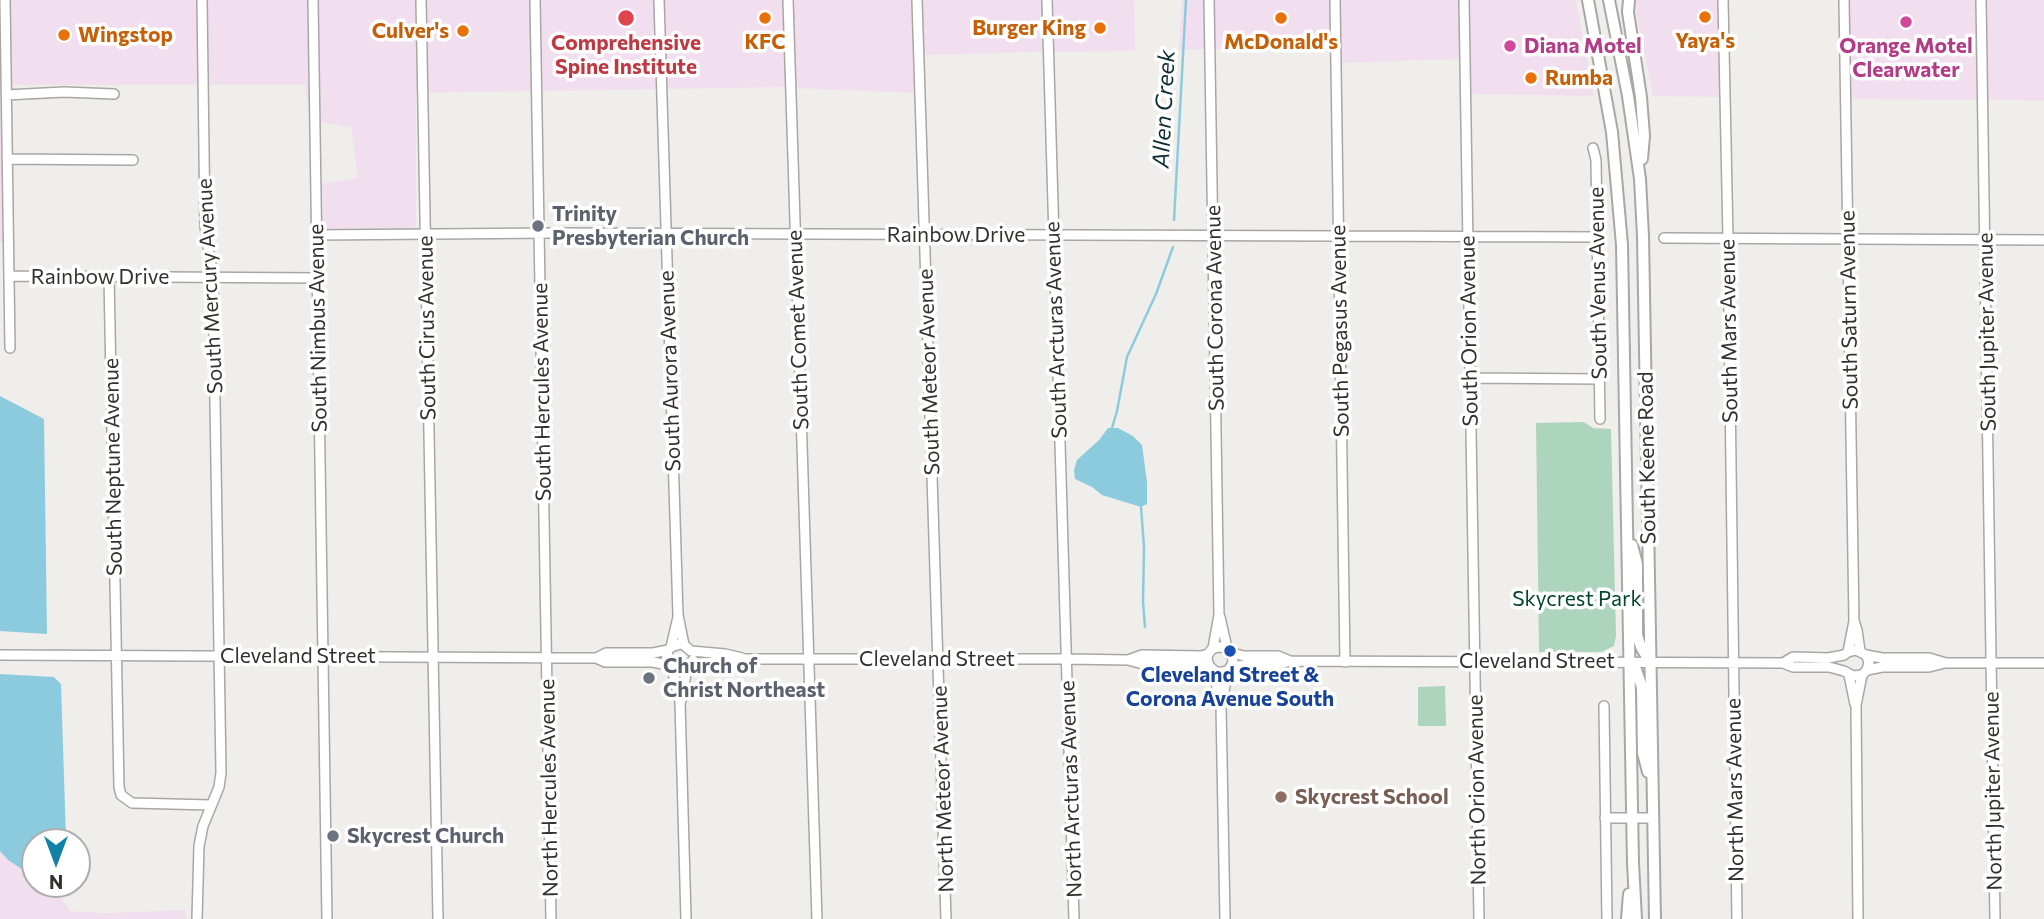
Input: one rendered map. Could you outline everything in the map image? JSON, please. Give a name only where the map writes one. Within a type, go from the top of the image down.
[{"type":"main road","name":"South Keene Road","points":[[1588,0],[1612,132],[1622,245],[1636,919]]},
{"type":"main road","name":"South Keene Road","points":[[1609,0],[1628,96],[1640,179],[1643,236],[1655,919]]},
{"type":"main road","points":[[1629,0],[1628,12],[1644,136],[1640,179]]},
{"type":"main road","points":[[1627,522],[1637,564],[1637,635],[1650,662]]},
{"type":"main road","points":[[1629,662],[1636,670],[1642,687],[1643,753],[1653,792]]},
{"type":"main road","points":[[1628,919],[1633,863]]},
{"type":"main road","points":[[1633,863],[1642,905],[1642,919]]},
{"type":"street","points":[[5,0],[7,159],[4,247],[9,276],[10,348]]},
{"type":"street","name":"South Mercury Avenue","points":[[197,919],[199,846],[203,826],[219,787],[221,773],[214,278],[205,226],[202,0]]},
{"type":"street","name":"South Nimbus Avenue","points":[[313,0],[327,919]]},
{"type":"street","name":"South Cirus Avenue","points":[[421,0],[438,919]]},
{"type":"street","name":"South Hercules Avenue","points":[[535,0],[547,657]]},
{"type":"street","name":"South Aurora Avenue","points":[[659,0],[678,615],[688,648]]},
{"type":"street","name":"South Comet Avenue","points":[[788,0],[817,919]]},
{"type":"street","name":"South Meteor Avenue","points":[[917,0],[939,660]]},
{"type":"street","name":"South Arcturas Avenue","points":[[1046,0],[1067,659]]},
{"type":"street","name":"South Corona Avenue","points":[[1209,0],[1219,615],[1211,651]]},
{"type":"street","name":"South Pegasus Avenue","points":[[1335,0],[1345,662]]},
{"type":"street","name":"South Orion Avenue","points":[[1464,0],[1475,661]]},
{"type":"street","name":"South Mars Avenue","points":[[1723,0],[1733,662]]},
{"type":"street","name":"South Saturn Avenue","points":[[1844,0],[1854,621],[1846,654]]},
{"type":"street","name":"South Jupiter Avenue","points":[[1981,0],[1991,663]]},
{"type":"street","points":[[6,94],[114,94]]},
{"type":"street","name":"South Venus Avenue","points":[[1593,148],[1600,419]]},
{"type":"street","points":[[7,159],[133,160]]},
{"type":"street","name":"Rainbow Drive","points":[[316,235],[539,233],[1597,237]]},
{"type":"street","points":[[1664,238],[2044,240]]},
{"type":"street","name":"Rainbow Drive","points":[[9,276],[317,278]]},
{"type":"street","name":"South Neptune Avenue","points":[[109,277],[119,787],[121,795],[132,803],[211,804]]},
{"type":"street","points":[[1470,378],[1599,379]]},
{"type":"street","name":"South Aurora Avenue","points":[[670,649],[678,615]]},
{"type":"street","name":"South Corona Avenue","points":[[1219,615],[1229,651]]},
{"type":"street","name":"South Saturn Avenue","points":[[1854,621],[1863,653]]},
{"type":"street","points":[[1221,706],[1207,658],[1211,651],[1220,647],[1229,651],[1233,660],[1221,706],[1225,919]]},
{"type":"street","points":[[680,702],[693,654],[688,648],[670,649],[666,657],[680,702],[686,919]]},
{"type":"street","name":"Cleveland Street","points":[[688,648],[746,659]]},
{"type":"street","name":"Cleveland Street","points":[[596,658],[606,653],[653,653],[670,649]]},
{"type":"street","points":[[1856,705],[1842,663],[1846,654],[1852,650],[1882,658],[1929,658],[1946,663]]},
{"type":"street","name":"Cleveland Street","points":[[1128,660],[1142,655],[1201,656],[1211,651]]},
{"type":"street","name":"Cleveland Street","points":[[1229,651],[1244,656],[1278,656],[1290,661]]},
{"type":"street","points":[[1858,919],[1856,705],[1869,662],[1863,653]]},
{"type":"street","name":"Cleveland Street","points":[[1783,663],[1793,657],[1846,654]]},
{"type":"street","name":"Cleveland Street","points":[[0,655],[547,657],[596,658],[605,662],[653,662],[670,667]]},
{"type":"street","name":"North Hercules Avenue","points":[[547,657],[551,919]]},
{"type":"street","name":"Cleveland Street","points":[[689,666],[746,659],[1067,659],[1202,665],[1211,669]]},
{"type":"street","name":"North Arcturas Avenue","points":[[1067,659],[1074,919]]},
{"type":"street","name":"North Meteor Avenue","points":[[939,660],[946,919]]},
{"type":"street","name":"Cleveland Street","points":[[1229,669],[1245,664],[1278,665],[1290,661],[1733,662],[1829,667],[1847,673]]},
{"type":"street","name":"North Orion Avenue","points":[[1475,661],[1479,919]]},
{"type":"street","name":"North Mars Avenue","points":[[1733,662],[1737,919]]},
{"type":"street","points":[[1847,673],[1853,676],[1882,667],[1929,667],[1946,663],[2044,663]]},
{"type":"street","name":"North Jupiter Avenue","points":[[1991,663],[1995,919]]},
{"type":"street","points":[[670,667],[679,671],[689,666]]},
{"type":"street","points":[[1211,669],[1220,673],[1229,669]]},
{"type":"street","points":[[1604,706],[1607,919]]},
{"type":"street","points":[[1605,818],[1653,818]]},
{"type":"shaded area","points":[[1,0],[4,242],[0,242]]},
{"type":"shaded area","points":[[10,0],[198,0],[199,85],[11,85]]},
{"type":"shaded area","points":[[207,0],[308,0],[309,112],[305,85],[208,85]]},
{"type":"shaded area","points":[[317,0],[417,0],[416,230],[320,230],[319,184],[358,178],[351,127],[318,122]]},
{"type":"shaded area","points":[[426,0],[531,0],[532,91],[427,93]]},
{"type":"shaded area","points":[[540,0],[654,0],[657,89],[541,91]]},
{"type":"shaded area","points":[[663,0],[783,0],[786,87],[666,89]]},
{"type":"shaded area","points":[[792,0],[913,0],[915,93],[795,88]]},
{"type":"shaded area","points":[[922,0],[1042,0],[1043,52],[923,55]]},
{"type":"shaded area","points":[[1051,0],[1134,0],[1135,51],[1052,52]]},
{"type":"shaded area","points":[[1182,0],[1205,0],[1206,49],[1179,50]]},
{"type":"shaded area","points":[[1214,0],[1330,0],[1331,47],[1215,49]]},
{"type":"shaded area","points":[[1339,0],[1460,0],[1461,59],[1340,63]]},
{"type":"shaded area","points":[[1469,0],[1576,0],[1594,96],[1470,94]]},
{"type":"shaded area","points":[[1634,0],[1718,0],[1720,97],[1653,96]]},
{"type":"shaded area","points":[[1849,0],[1976,0],[1979,100],[1850,99]]},
{"type":"shaded area","points":[[1985,0],[2044,0],[2044,101],[1987,100]]},
{"type":"shaded area","points":[[0,851],[21,869],[21,898],[62,898],[70,911],[105,913],[185,910],[186,919],[0,919]]},
{"type":"green space","name":"Skycrest Park","points":[[1584,422],[1593,428],[1611,429],[1616,636],[1614,646],[1601,652],[1539,652],[1536,423]]},
{"type":"green space","points":[[1445,686],[1446,726],[1418,726],[1418,687]]},
{"type":"water","points":[[0,396],[44,419],[47,634],[0,631]]},
{"type":"water","points":[[1108,428],[1118,428],[1133,436],[1142,445],[1147,504],[1141,507],[1102,495],[1075,479],[1077,460]]},
{"type":"water","points":[[0,674],[54,677],[61,684],[66,828],[21,828],[21,869],[0,851]]},
{"type":"waterway","name":"Allen Creek","points":[[1174,220],[1186,0]]},
{"type":"waterway","name":"Allen Creek","points":[[1112,428],[1127,357],[1156,294],[1173,247]]},
{"type":"waterway","name":"Allen Creek","points":[[1141,507],[1145,627]]},
{"type":"place","name":"Yaya's","points":[[1705,17]]},
{"type":"place","name":"Comprehensive Spine Institute","points":[[626,18]]},
{"type":"place","name":"KFC","points":[[765,18]]},
{"type":"place","name":"McDonald's","points":[[1281,18]]},
{"type":"place","name":"Orange Motel Clearwater","points":[[1906,22]]},
{"type":"place","name":"Burger King","points":[[1100,28]]},
{"type":"place","name":"Culver's","points":[[463,31]]},
{"type":"place","name":"Wingstop","points":[[64,35]]},
{"type":"place","name":"Diana Motel","points":[[1510,46]]},
{"type":"place","name":"Rumba","points":[[1531,78]]},
{"type":"place","name":"Trinity Presbyterian Church","points":[[538,226]]},
{"type":"place","name":"Cleveland Street & Corona Avenue South","points":[[1230,651]]},
{"type":"place","name":"Church of Christ Northeast","points":[[649,678]]},
{"type":"place","name":"Skycrest School","points":[[1281,797]]},
{"type":"place","name":"Skycrest Church","points":[[333,836]]}]
